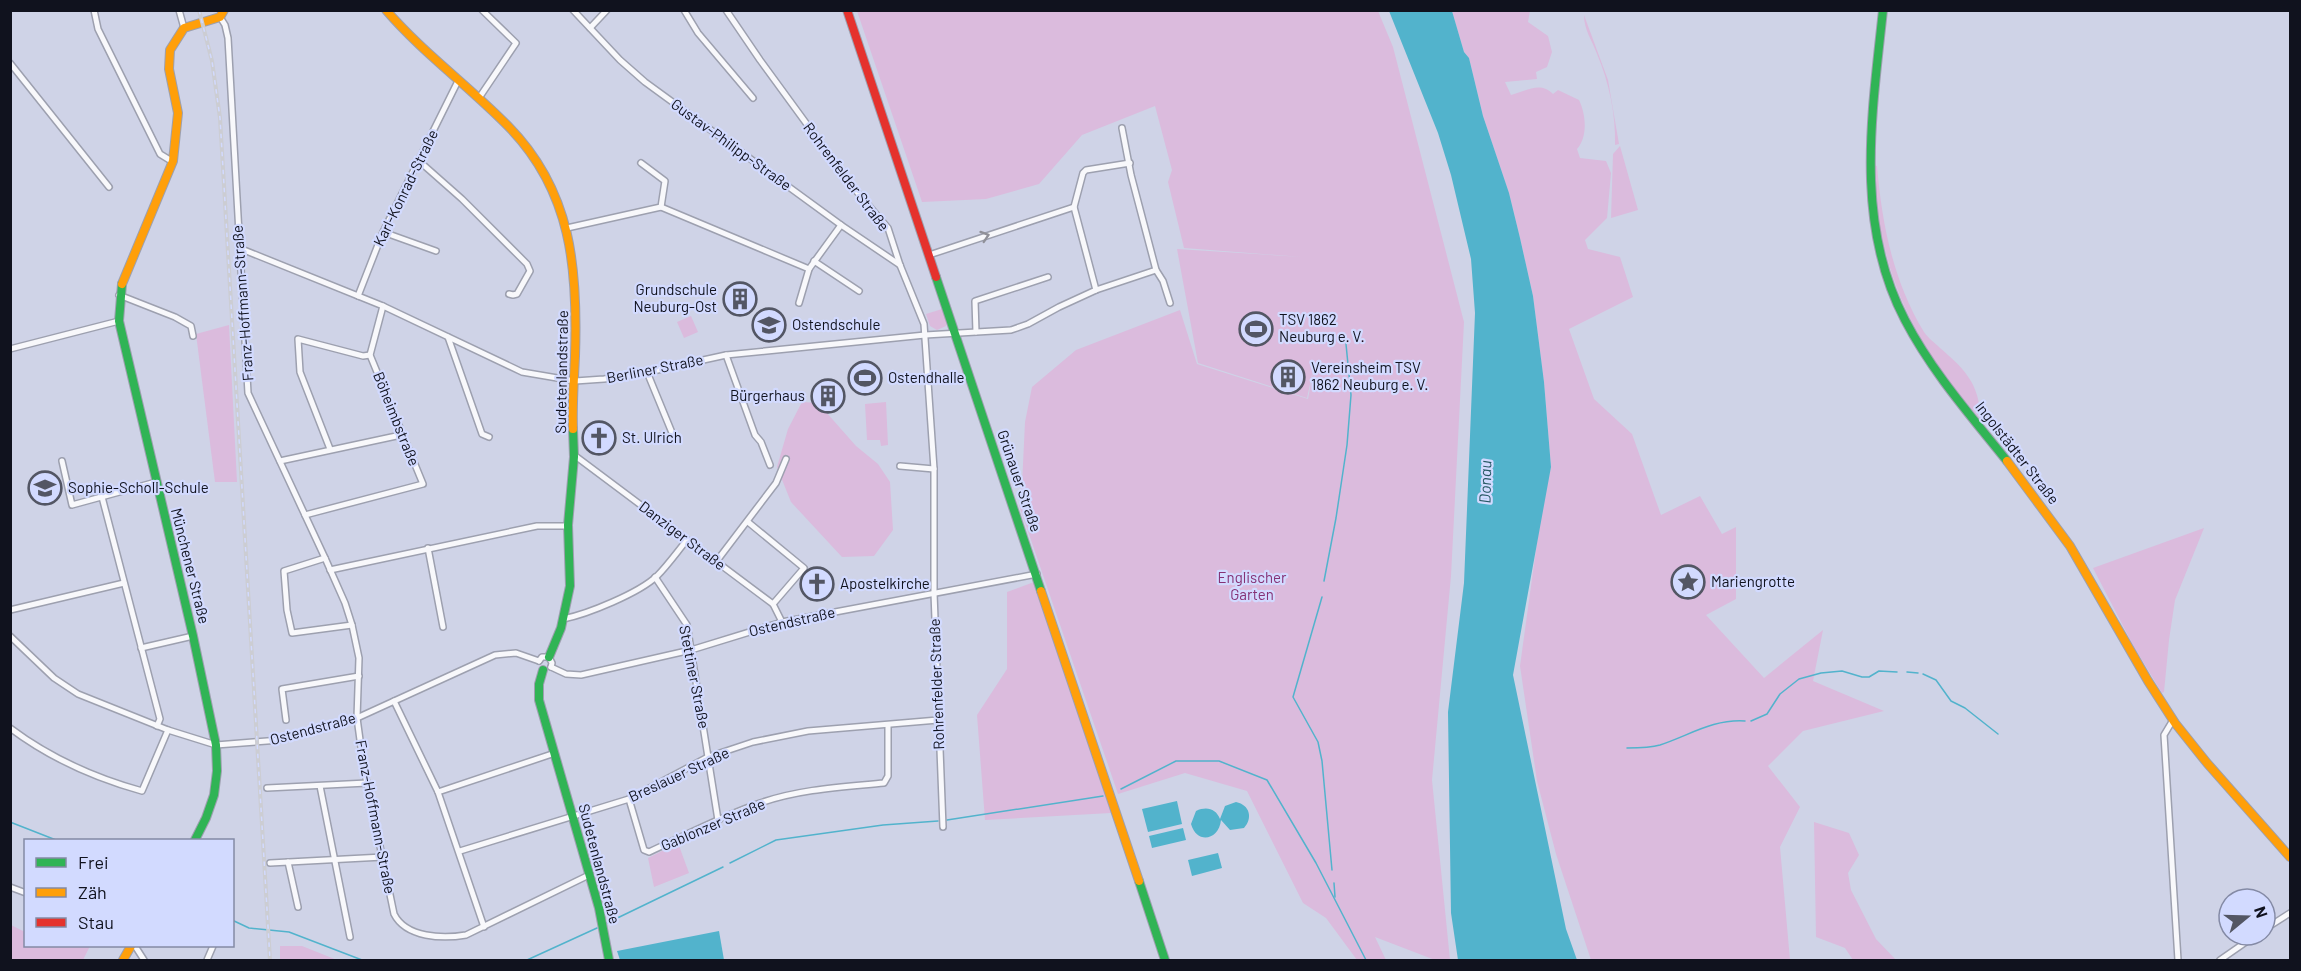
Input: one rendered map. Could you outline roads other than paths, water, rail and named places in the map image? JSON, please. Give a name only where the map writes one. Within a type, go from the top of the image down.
[{"type":"street","points":[[94,10],[98,29],[160,154],[173,162]]},
{"type":"street","points":[[179,10],[184,28],[222,14]]},
{"type":"street","name":"Sudetenlandstraße","points":[[386,10],[403,31],[516,133],[543,171],[567,228],[578,315],[574,455],[568,526],[571,573],[569,600],[549,657]]},
{"type":"street","points":[[479,98],[516,43],[482,10]]},
{"type":"street","name":"Gustav-Philipp-Straße","points":[[573,10],[645,82],[841,225],[900,265]]},
{"type":"street","points":[[590,28],[607,10]]},
{"type":"street","points":[[684,10],[698,33],[753,98]]},
{"type":"street","name":"Rohrenfelder Straße","points":[[726,10],[845,177],[888,228],[900,265],[923,321],[934,469],[934,593],[943,827]]},
{"type":"street","name":"Grünauer Straße","points":[[847,10],[1165,960]]},
{"type":"street","name":"Ingolstädter Straße","points":[[1883,10],[1868,171],[1871,205],[1879,247],[1897,303],[1908,327],[1929,362],[2056,525],[2092,582],[2136,662],[2173,720],[2290,857]]},
{"type":"street","name":"Franz-Hoffmann-Straße","points":[[222,14],[228,38],[248,393],[325,558],[345,603],[352,626],[359,676],[357,718],[367,783],[394,914],[398,921],[415,932],[448,938],[466,935],[484,927]]},
{"type":"street","name":"Münchener Straße","points":[[184,28],[170,50],[169,61],[178,114],[173,162],[119,295],[119,321],[194,636],[216,745],[218,761],[216,787],[205,824],[196,839]]},
{"type":"street","points":[[10,63],[109,187]]},
{"type":"street","name":"Karl-Konrad-Straße","points":[[358,296],[383,232],[458,81]]},
{"type":"street","points":[[1122,128],[1131,176],[1156,270],[1170,303]]},
{"type":"street","points":[[419,161],[462,199],[528,264],[530,271],[517,294],[513,296],[509,294]]},
{"type":"street","points":[[1096,290],[1074,207],[1083,173],[1086,170],[1130,163]]},
{"type":"street","points":[[641,164],[665,181],[661,207]]},
{"type":"street","points":[[567,228],[661,207],[809,269]]},
{"type":"street","points":[[929,255],[1074,207]]},
{"type":"street","points":[[799,303],[809,269],[841,225]]},
{"type":"street","points":[[383,232],[435,251]]},
{"type":"street","name":"Berliner Straße","points":[[239,248],[383,306],[522,372],[575,381],[647,372],[726,356],[925,335],[1011,330],[1028,324],[1096,290],[1156,270]]},
{"type":"street","points":[[814,261],[859,291]]},
{"type":"street","points":[[976,332],[975,301],[1048,277]]},
{"type":"street","points":[[119,295],[175,317],[190,326],[193,336]]},
{"type":"street","name":"Böheimbstraße","points":[[305,515],[423,484],[370,355],[383,306]]},
{"type":"street","points":[[10,349],[119,321]]},
{"type":"street","points":[[448,337],[482,434],[489,437]]},
{"type":"street","points":[[330,449],[300,372],[298,339],[363,356],[370,355]]},
{"type":"street","points":[[726,356],[755,435],[761,442],[770,465]]},
{"type":"street","points":[[647,372],[675,440]]},
{"type":"street","points":[[280,461],[401,435]]},
{"type":"street","name":"Danziger Straße","points":[[574,455],[773,604],[782,622]]},
{"type":"street","points":[[716,562],[776,483],[786,459]]},
{"type":"street","points":[[62,461],[72,505],[156,482]]},
{"type":"street","points":[[900,466],[934,469]]},
{"type":"street","points":[[102,497],[160,719],[157,726]]},
{"type":"street","points":[[748,522],[804,568],[773,604]]},
{"type":"street","points":[[330,570],[537,526],[568,526]]},
{"type":"street","points":[[563,620],[623,597],[655,578],[687,540]]},
{"type":"street","points":[[428,548],[443,627]]},
{"type":"street","points":[[325,558],[284,571],[287,610],[292,633],[352,626]]},
{"type":"street","name":"Ostendstraße","points":[[547,669],[581,675],[691,650],[782,622],[1037,574]]},
{"type":"street","name":"Stettiner Straße","points":[[655,578],[687,625],[718,820]]},
{"type":"street","points":[[10,610],[124,583]]},
{"type":"street","points":[[10,636],[54,678],[78,694],[157,726],[216,745]]},
{"type":"street","points":[[141,648],[194,636]]},
{"type":"street","name":"Ostendstraße","points":[[216,745],[280,740],[357,718],[495,655],[516,653],[539,661]]},
{"type":"street","points":[[542,657],[549,657],[552,663],[547,669],[539,666],[542,657]]},
{"type":"street","name":"Sudetenlandstraße","points":[[547,669],[539,684],[539,700],[599,908],[609,960]]},
{"type":"street","points":[[286,720],[282,689],[359,676]]},
{"type":"street","points":[[394,701],[438,792],[484,927],[589,875]]},
{"type":"street","name":"Breslauer Straße","points":[[460,851],[629,800],[708,757],[753,742],[808,731],[939,720]]},
{"type":"street","points":[[2173,720],[2164,735],[2178,960]]},
{"type":"street","name":"Gablonzer Straße","points":[[629,800],[644,850],[650,852],[762,802],[822,790],[884,783],[888,776],[888,725]]},
{"type":"street","points":[[10,728],[64,762],[113,783],[142,791],[168,730]]},
{"type":"street","points":[[438,792],[555,753]]},
{"type":"street","points":[[267,788],[367,783]]},
{"type":"street","points":[[320,786],[350,937]]},
{"type":"street","points":[[270,863],[383,856]]},
{"type":"street","points":[[288,862],[298,907]]},
{"type":"street","points":[[10,887],[24,893]]},
{"type":"street","points":[[2277,921],[2290,913]]},
{"type":"street","points":[[123,960],[132,947]]},
{"type":"street","points":[[134,947],[144,960]]},
{"type":"street","points":[[2220,960],[2239,947]]},
{"type":"water","name":"Donau","points":[[1389,11],[1452,11],[1464,52],[1469,58],[1483,116],[1509,193],[1533,296],[1544,382],[1551,467],[1513,675],[1566,929],[1577,960],[1458,960],[1451,913],[1448,712],[1464,583],[1475,313],[1471,259],[1451,175],[1438,133]]},
{"type":"water","points":[[1177,801],[1182,824],[1148,832],[1142,809]]},
{"type":"water","points":[[1236,802],[1249,812],[1249,820],[1244,828],[1230,830],[1221,820],[1212,836],[1203,837],[1194,831],[1191,824],[1196,811],[1211,809],[1220,819],[1225,806]]},
{"type":"water","points":[[1183,828],[1186,840],[1152,848],[1149,836]]},
{"type":"water","points":[[1218,853],[1222,868],[1192,876],[1188,860]]},
{"type":"water","points":[[719,931],[724,960],[620,960],[617,951]]},
{"type":"waterway","points":[[1324,581],[1347,445],[1351,395],[1345,334]]},
{"type":"waterway","points":[[1322,597],[1293,697],[1318,742],[1322,761],[1332,870]]},
{"type":"waterway","points":[[1751,721],[1767,714],[1780,694],[1799,679],[1821,673],[1842,671],[1862,677],[1869,677],[1879,671],[1897,672]]},
{"type":"waterway","points":[[1907,672],[1918,673]]},
{"type":"waterway","points":[[1923,674],[1936,680],[1951,701],[1965,708],[1998,734]]},
{"type":"waterway","points":[[1627,748],[1656,746],[1722,722],[1745,721]]},
{"type":"waterway","points":[[1121,789],[1176,761],[1219,761],[1267,780],[1316,863],[1366,960]]},
{"type":"waterway","points":[[947,820],[1103,796]]},
{"type":"waterway","points":[[730,863],[776,840],[883,825],[938,821]]},
{"type":"waterway","points":[[10,822],[53,839]]},
{"type":"waterway","points":[[607,923],[723,867]]},
{"type":"waterway","points":[[1334,883],[1335,897]]},
{"type":"waterway","points":[[234,921],[249,928],[289,932],[362,960]]},
{"type":"waterway","points":[[527,960],[597,928]]},
{"type":"railway","points":[[199,10],[212,61],[220,118],[270,960]]},
{"type":"place","name":"Grundschule Neuburg-Ost","points":[[740,299]]},
{"type":"place","name":"Ostendschule","points":[[769,325]]},
{"type":"place","name":"TSV 1862 Neuburg e. V.","points":[[1256,329]]},
{"type":"place","name":"Vereinsheim TSV 1862 Neuburg e. V.","points":[[1288,377]]},
{"type":"place","name":"Ostendhalle","points":[[865,378]]},
{"type":"place","name":"Bürgerhaus","points":[[828,396]]},
{"type":"place","name":"St. Ulrich","points":[[599,438]]},
{"type":"place","name":"Sophie-Scholl-Schule","points":[[45,488]]},
{"type":"place","name":"Mariengrotte","points":[[1688,582]]},
{"type":"place","name":"Apostelkirche","points":[[817,584]]},
{"type":"park label","name":"Englischer Garten","points":[[1252,586]]}]
